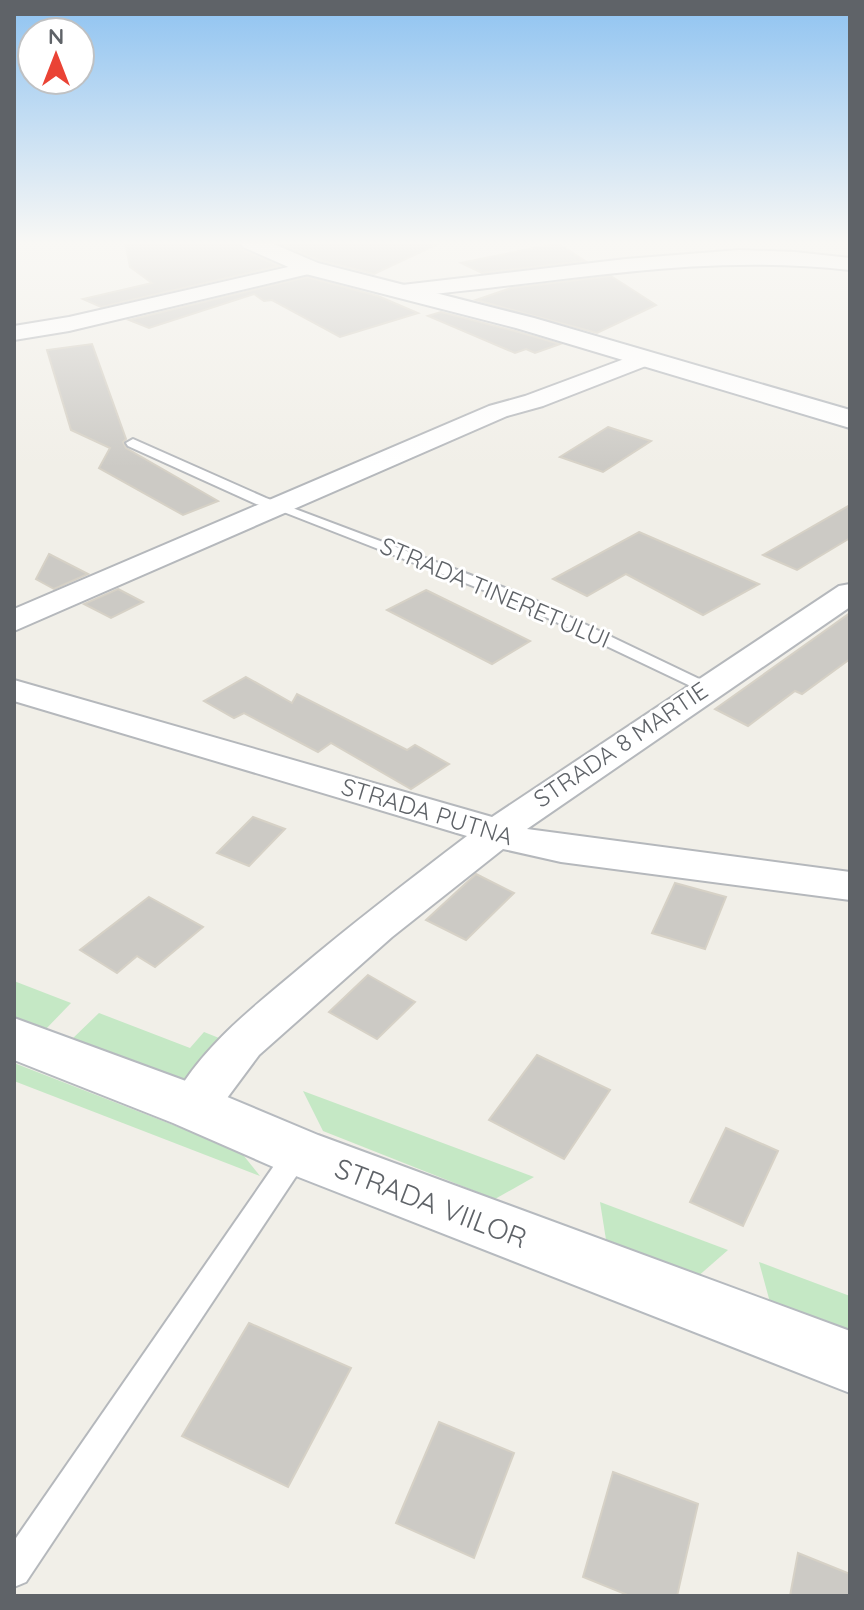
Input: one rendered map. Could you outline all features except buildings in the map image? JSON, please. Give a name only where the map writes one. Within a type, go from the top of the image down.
[{"type":"street","points":[[14,333],[99,317]]},
{"type":"street","points":[[517,317],[643,359],[850,419]]},
{"type":"street","points":[[14,621],[498,411],[534,401],[643,359]]},
{"type":"street","name":"STRADA 8 MARTIE","points":[[193,1107],[243,1042],[377,926],[531,807],[850,593]]},
{"type":"street","name":"STRADA PUTNA","points":[[14,690],[457,819],[497,834],[561,849],[850,886]]},
{"type":"street","name":"STRADA VIILOR","points":[[14,1038],[193,1107],[298,1152],[850,1362]]},
{"type":"lane","name":"STRADA TINERETULUI","points":[[133,443],[261,501],[281,506],[520,599],[707,687]]},
{"type":"lane","points":[[14,1570],[298,1152]]},
{"type":"green space","points":[[14,981],[71,1003],[43,1032],[14,1021]]},
{"type":"green space","points":[[99,1013],[190,1048],[204,1032],[224,1040],[192,1079],[176,1079],[70,1041]]},
{"type":"green space","points":[[14,1063],[240,1151],[260,1176],[14,1081]]},
{"type":"green space","points":[[303,1091],[534,1177],[495,1199],[323,1131]]},
{"type":"green space","points":[[600,1202],[728,1250],[696,1278],[607,1246]]},
{"type":"green space","points":[[759,1262],[850,1296],[850,1337],[771,1306]]}]
